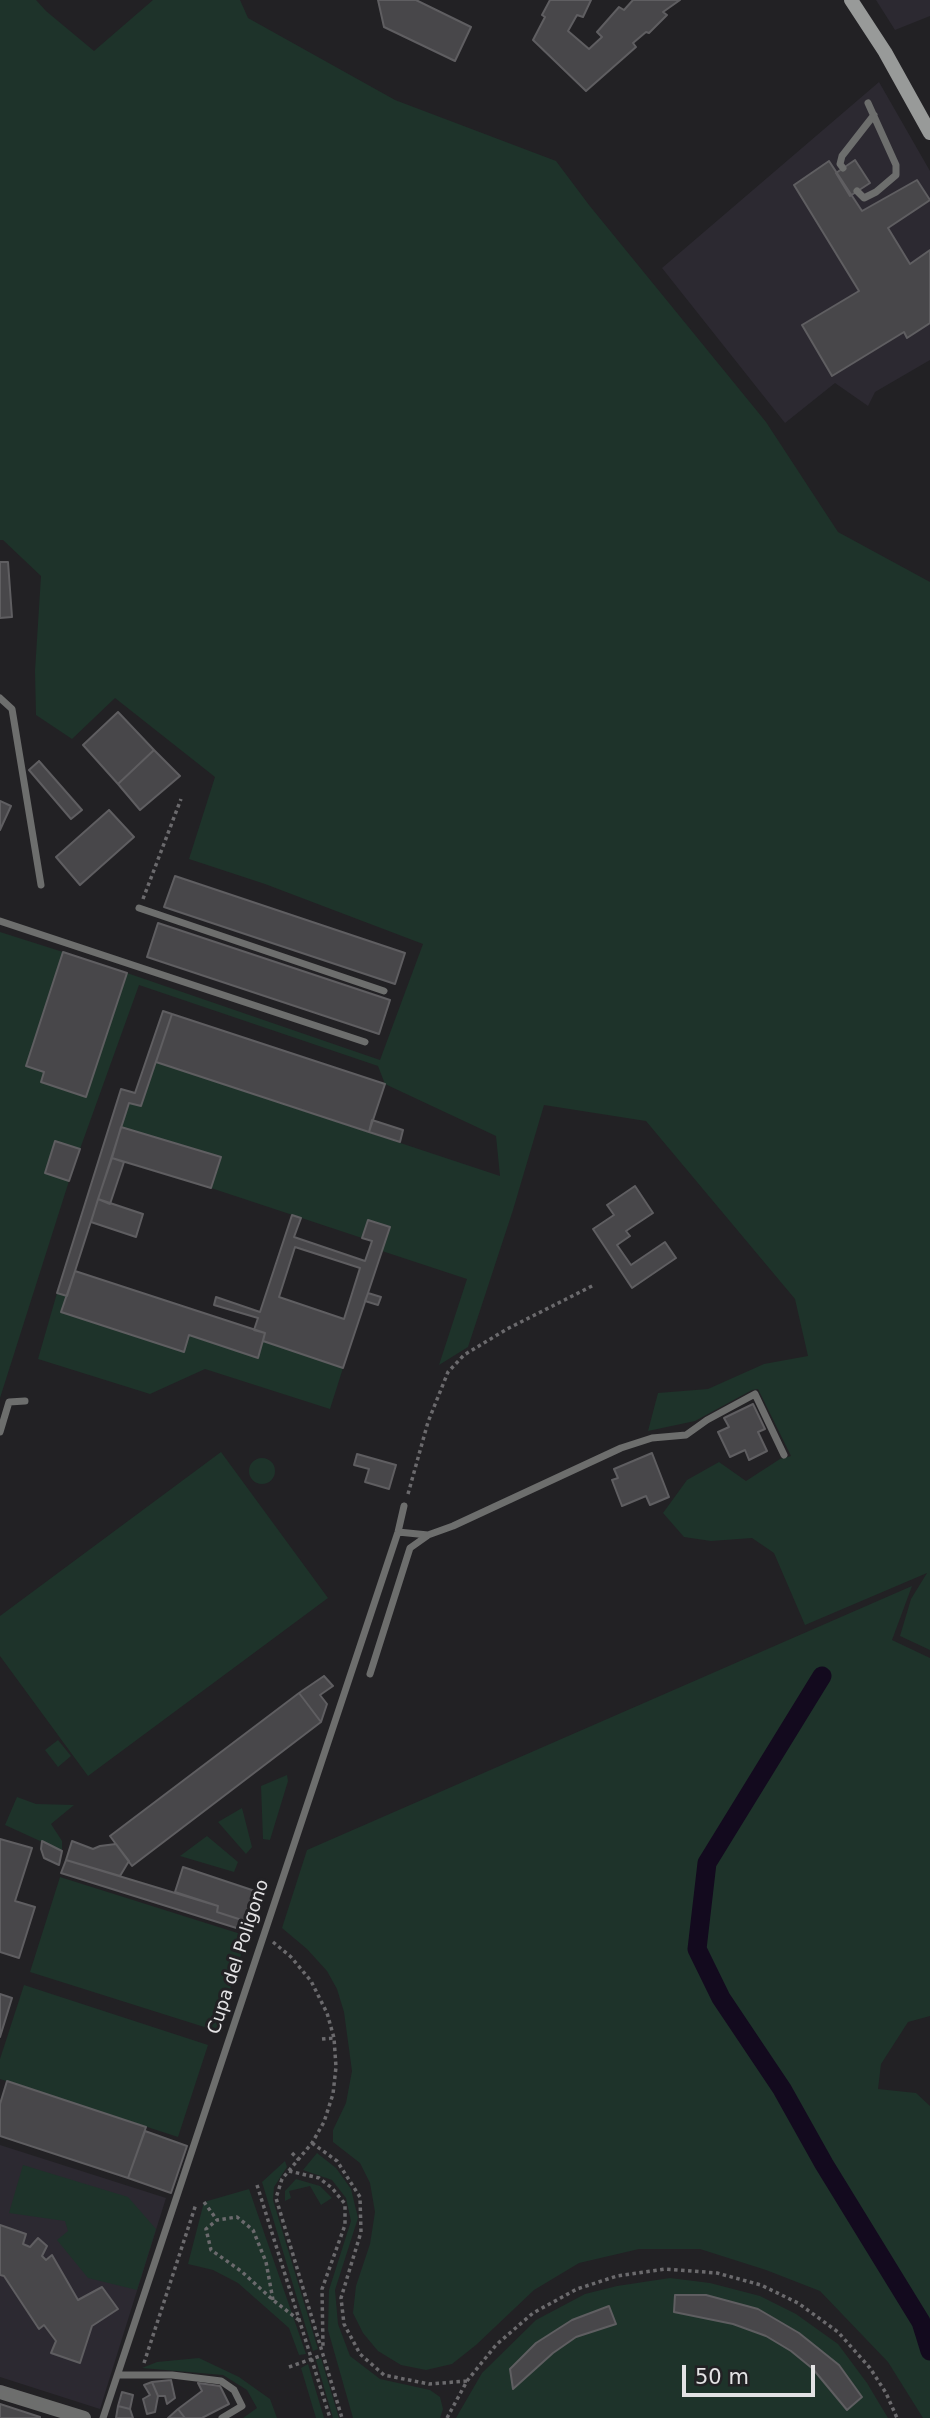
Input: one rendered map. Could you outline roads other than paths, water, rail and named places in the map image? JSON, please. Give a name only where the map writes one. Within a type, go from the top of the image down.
[{"type":"street","points":[[851,0],[885,52],[930,133]]},
{"type":"street","points":[[0,2392],[84,2418]]},
{"type":"lane","points":[[857,191],[864,198],[876,192],[896,175],[896,166],[868,103]]},
{"type":"lane","points":[[843,169],[840,164],[842,156],[874,116]]},
{"type":"lane","points":[[0,698],[12,709],[41,885]]},
{"type":"lane","points":[[139,908],[384,991]]},
{"type":"lane","points":[[0,921],[365,1042]]},
{"type":"lane","points":[[370,1674],[410,1548],[428,1535],[621,1448],[652,1438],[686,1435],[755,1394],[784,1455]]},
{"type":"lane","points":[[0,1432],[9,1402],[25,1401]]},
{"type":"lane","name":"Cupa del Poligono","points":[[103,2418],[398,1532],[404,1506]]},
{"type":"lane","points":[[398,1532],[428,1535]]},
{"type":"lane","points":[[118,2375],[172,2375],[221,2381],[234,2390],[242,2406],[222,2418]]},
{"type":"waterway","points":[[822,1676],[707,1863],[697,1949],[721,1998],[782,2089],[824,2164],[921,2322],[930,2351]]}]
